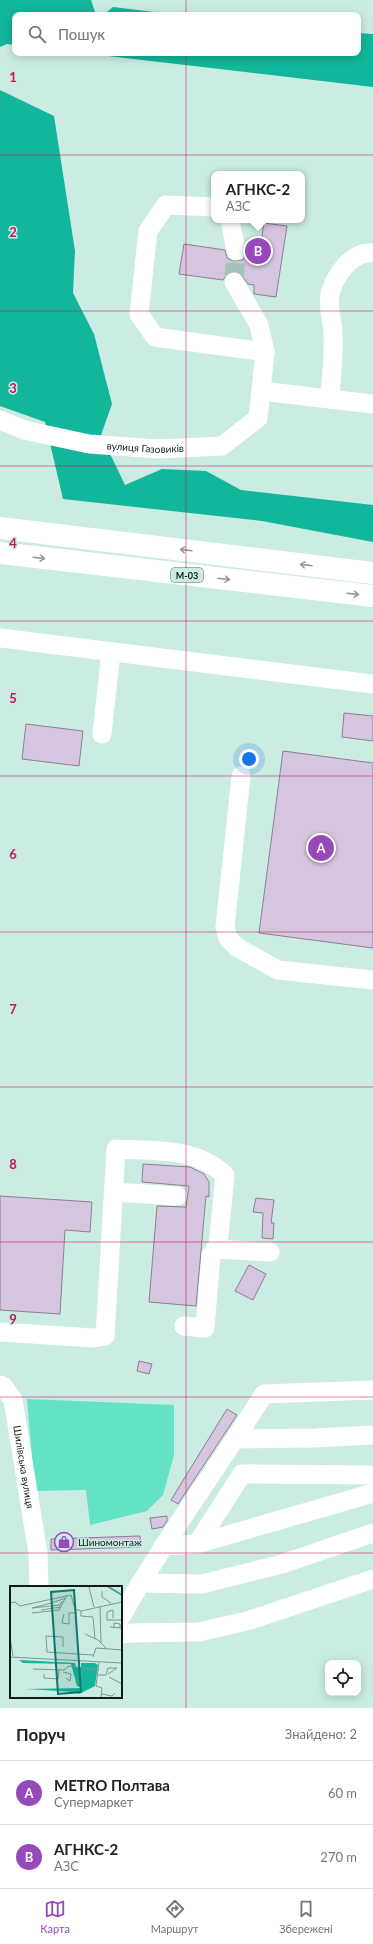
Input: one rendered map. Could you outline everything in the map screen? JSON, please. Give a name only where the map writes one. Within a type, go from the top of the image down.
[{"type":"highway","points":[[0,528],[373,573]]},
{"type":"highway","name":"М-03","points":[[0,553],[373,596]]},
{"type":"street","points":[[211,207],[166,205],[148,231],[139,314],[155,337],[265,352]]},
{"type":"street","points":[[231,223],[236,251]]},
{"type":"street","points":[[330,399],[333,334],[329,296],[337,276],[352,259],[369,252],[373,252]]},
{"type":"street","name":"вулиця Газовиків","points":[[0,420],[24,430],[89,444],[158,449],[222,446],[258,418],[265,352],[259,325],[234,282]]},
{"type":"street","points":[[261,391],[373,404]]},
{"type":"street","points":[[0,638],[373,684]]},
{"type":"street","points":[[102,734],[111,652]]},
{"type":"street","points":[[241,776],[225,927],[228,938],[238,948],[278,970],[373,980]]},
{"type":"street","points":[[0,1332],[94,1338],[105,1336],[116,1149],[183,1152],[216,1166],[225,1174],[218,1246],[211,1255],[205,1328],[184,1326]]},
{"type":"street","points":[[114,1192],[177,1196]]},
{"type":"street","points":[[216,1249],[270,1252]]},
{"type":"street","name":"Шилівська вулиця","points":[[0,1385],[4,1387],[13,1400],[38,1552],[39,1586]]},
{"type":"street","points":[[122,1615],[163,1546],[236,1439],[264,1394],[373,1390]]},
{"type":"street","points":[[236,1439],[315,1438],[373,1435]]},
{"type":"street","points":[[197,1544],[242,1474],[372,1484]]},
{"type":"street","points":[[163,1546],[197,1544],[372,1484]]},
{"type":"street","points":[[140,1583],[202,1584],[282,1564],[373,1533]]},
{"type":"street","points":[[122,1634],[199,1632],[246,1621],[373,1579]]},
{"type":"green space","points":[[0,0],[91,0],[95,12],[12,12],[12,45],[7,44],[0,47]]},
{"type":"green space","points":[[113,7],[154,12],[107,12]]},
{"type":"green space","points":[[361,33],[373,34],[373,87],[108,56],[361,56]]},
{"type":"green space","points":[[0,90],[54,116],[75,251],[73,293],[94,334],[112,404],[101,435],[125,485],[162,469],[206,471],[241,490],[373,505],[373,542],[262,521],[63,499],[45,422],[0,406]]},
{"type":"green space","points":[[27,1399],[174,1405],[174,1455],[163,1495],[147,1511],[90,1525],[86,1490],[35,1491]]},
{"type":"building","points":[[264,223],[287,226],[276,297],[254,294],[254,285],[248,284],[240,273],[234,271],[228,273],[223,280],[179,274],[184,244],[225,250],[227,258],[233,261],[243,260],[247,253],[259,255]]},
{"type":"building","points":[[344,713],[373,716],[373,741],[342,737]]},
{"type":"building","points":[[26,724],[83,731],[79,766],[22,759]]},
{"type":"building","points":[[283,751],[373,763],[373,948],[259,933]]},
{"type":"building","points":[[143,1164],[190,1167],[204,1174],[209,1182],[209,1197],[206,1196],[196,1306],[149,1302],[157,1206],[186,1207],[189,1186],[142,1182]]},
{"type":"building","points":[[0,1196],[92,1202],[90,1232],[65,1230],[60,1314],[0,1310]]},
{"type":"building","points":[[256,1198],[274,1200],[271,1223],[274,1223],[273,1239],[262,1238],[263,1213],[253,1212]]},
{"type":"building","points":[[249,1265],[266,1274],[253,1300],[235,1291]]},
{"type":"building","points":[[139,1361],[152,1364],[149,1374],[137,1371]]},
{"type":"building","points":[[227,1409],[237,1415],[178,1504],[171,1500]]},
{"type":"building","points":[[167,1516],[167,1521],[163,1527],[152,1529],[150,1518]]},
{"type":"building","points":[[140,1536],[141,1547],[51,1550],[51,1539]]},
{"type":"tunnel","points":[[234,282],[236,251]]},
{"type":"place","name":"АГНКС-2","points":[[258,251]]},
{"type":"place","name":"METRO Полтава","points":[[321,848]]},
{"type":"place","name":"Шиномонтаж","points":[[64,1542]]}]
